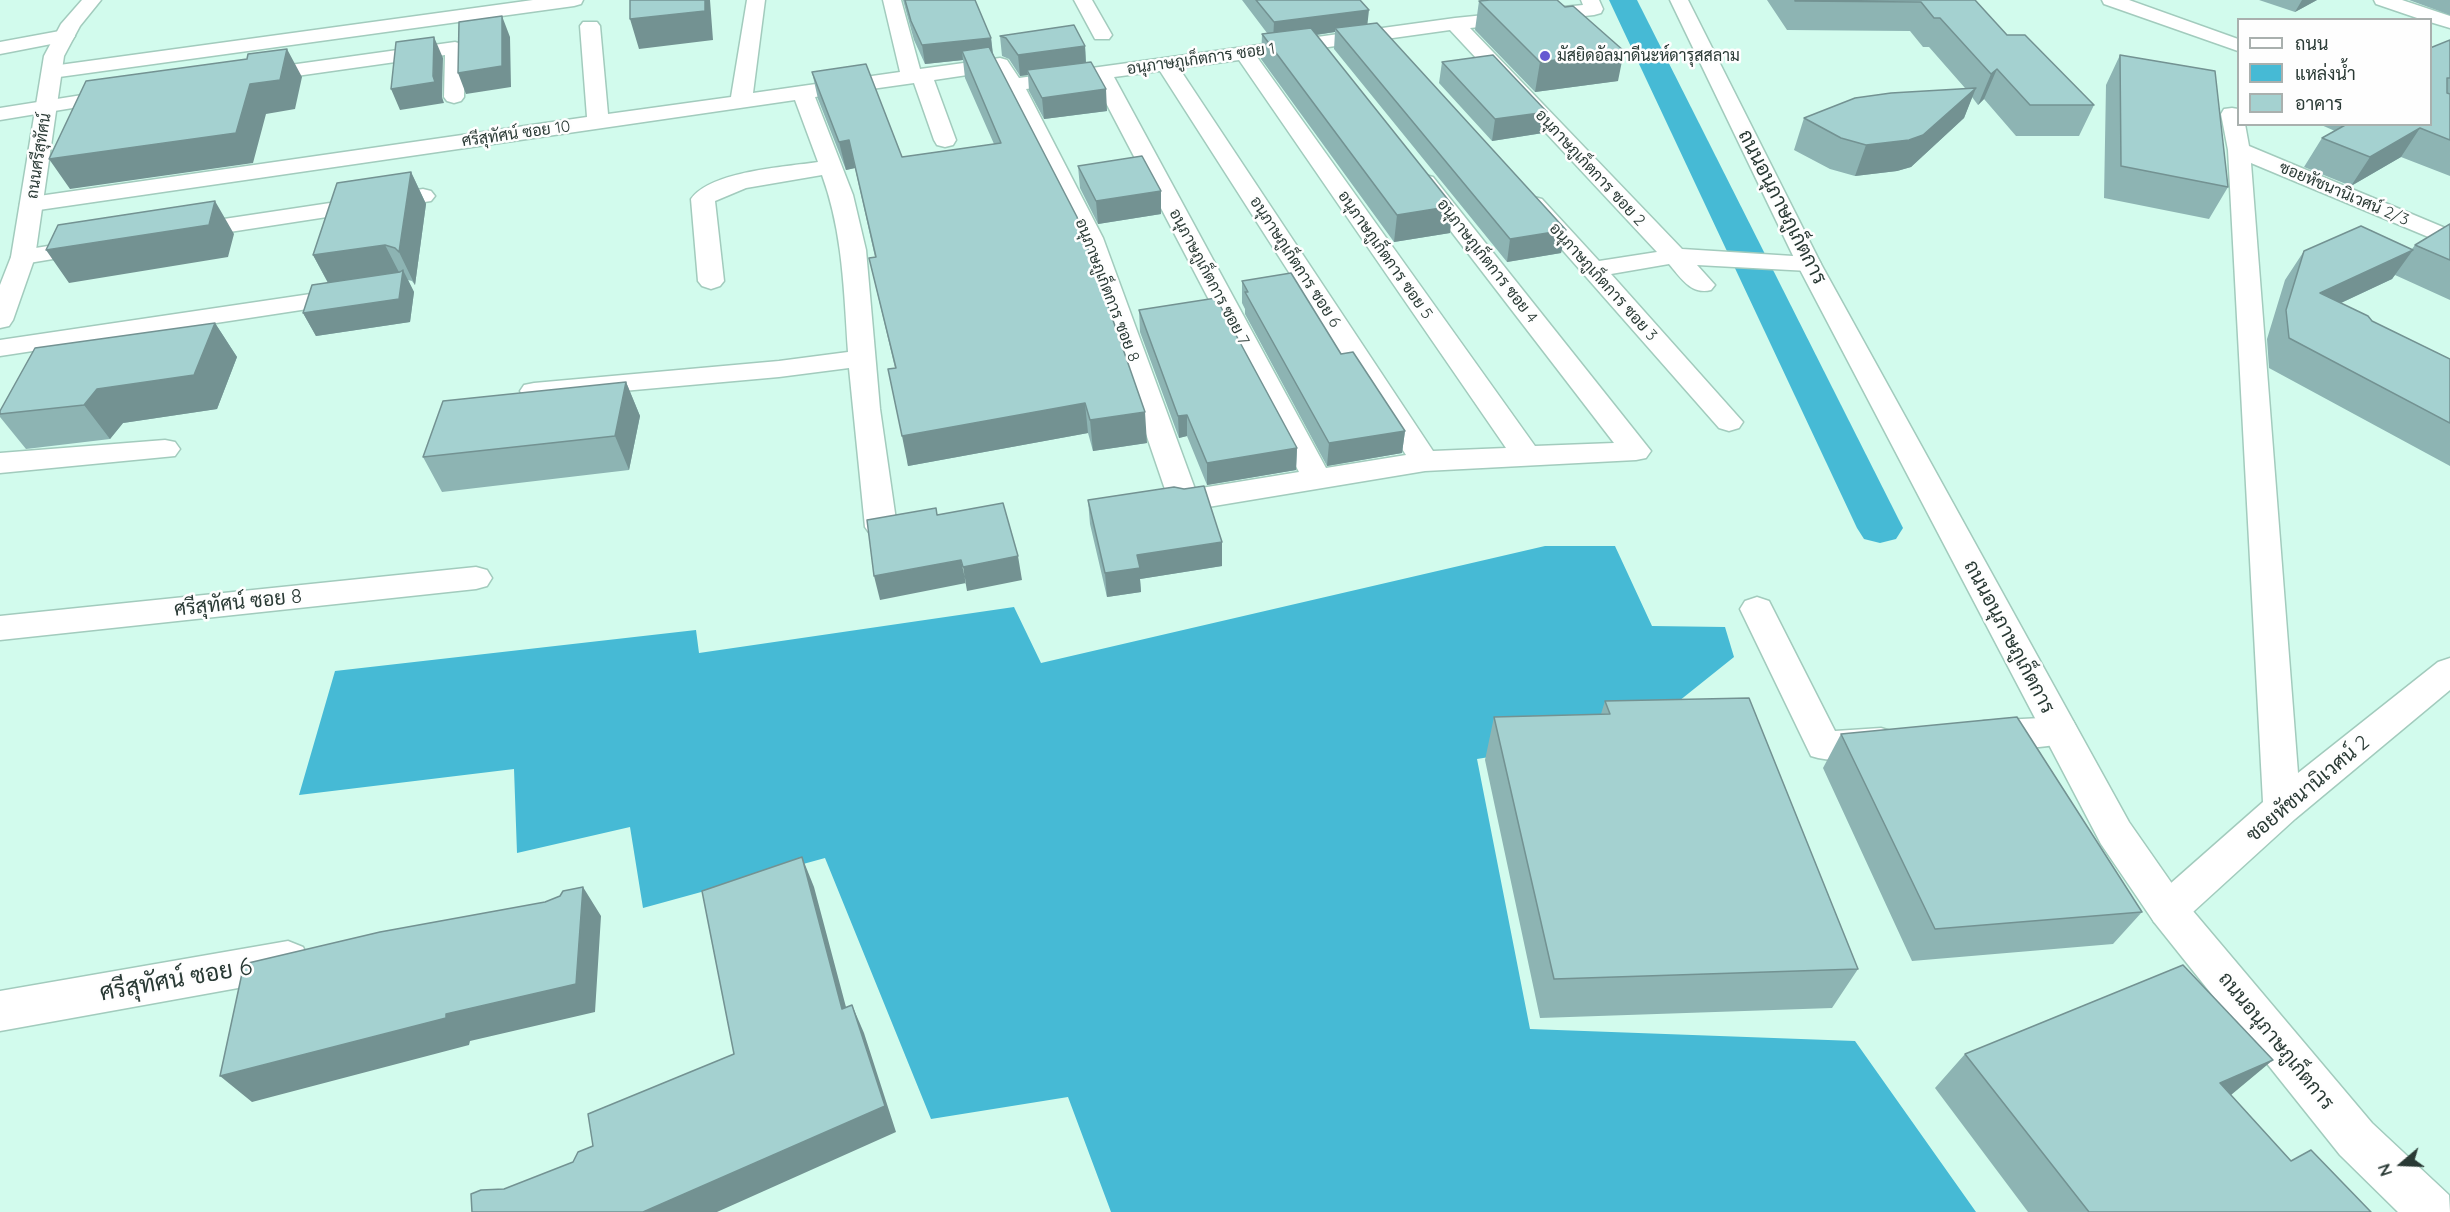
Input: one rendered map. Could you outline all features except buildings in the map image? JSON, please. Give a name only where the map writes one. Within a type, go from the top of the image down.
[{"type":"street","name":"ถนนศรีสุทัศน์","points":[[0,320],[22,257],[54,56],[68,43],[71,24],[92,0]]},
{"type":"street","points":[[304,18],[456,0]]},
{"type":"street","points":[[52,72],[574,0]]},
{"type":"street","points":[[741,101],[756,0]]},
{"type":"street","points":[[892,0],[917,75],[945,140]]},
{"type":"street","points":[[1083,0],[1102,35]]},
{"type":"street","name":"ถนนอนุภาษภูเก็ตการ","points":[[1679,0],[1809,264],[2115,833],[2168,910],[2356,1139],[2432,1212]]},
{"type":"street","points":[[2111,0],[2237,45]]},
{"type":"street","points":[[2382,0],[2450,22]]},
{"type":"street","name":"อนุภาษภูเก็ตการ ซอย 1","points":[[1006,74],[1101,73],[1244,53],[1323,53],[1389,43],[1455,24],[1592,4]]},
{"type":"street","name":"อนุภาษภูเก็ตการ ซอย 2","points":[[1455,24],[1702,285]]},
{"type":"street","points":[[590,26],[598,122]]},
{"type":"street","points":[[0,48],[68,43]]},
{"type":"street","points":[[233,79],[455,48],[454,97]]},
{"type":"street","name":"อนุภาษภูเก็ตการ ซอย 5","points":[[1244,53],[1527,457]]},
{"type":"street","name":"อนุภาษภูเก็ตการ ซอย 6","points":[[1166,64],[1425,461]]},
{"type":"street","name":"อนุภาษภูเก็ตการ ซอย 7","points":[[1101,73],[1318,480]]},
{"type":"street","name":"ศรีสุทัศน์ ซอย 10","points":[[32,204],[917,75],[1006,74]]},
{"type":"street","name":"อนุภาษภูเก็ตการ ซอย 8","points":[[1006,74],[1090,238],[1184,501],[1318,480]]},
{"type":"street","points":[[0,114],[140,92]]},
{"type":"street","points":[[803,92],[841,195],[854,250],[866,409],[881,527]]},
{"type":"street","points":[[2232,114],[2239,150],[2282,808]]},
{"type":"street","name":"ซอยหัชนานิเวศน์ 2/3","points":[[2239,150],[2450,239]]},
{"type":"street","name":"อนุภาษภูเก็ตการ ซอย 4","points":[[1410,164],[1636,451],[1527,457]]},
{"type":"street","points":[[711,280],[703,199],[707,193],[734,183],[831,167]]},
{"type":"street","name":"อนุภาษภูเก็ตการ ซอย 3","points":[[1522,192],[1729,422]]},
{"type":"street","points":[[164,236],[423,196]]},
{"type":"street","points":[[22,257],[117,243]]},
{"type":"street","points":[[1593,270],[1674,256],[1809,264]]},
{"type":"street","points":[[0,348],[378,291]]},
{"type":"street","points":[[534,391],[779,369],[862,358]]},
{"type":"street","points":[[0,463],[165,449]]},
{"type":"street","points":[[1318,480],[1425,461],[1527,457]]},
{"type":"street","name":"ศรีสุทัศน์ ซอย 8","points":[[0,628],[476,578]]},
{"type":"street","points":[[1757,609],[1824,746],[1918,740]]},
{"type":"street","name":"ซอยหัชนานิเวศน์ 2","points":[[2168,910],[2282,808],[2450,671]]},
{"type":"street","points":[[1954,737],[2060,730]]},
{"type":"street","name":"ศรีสุทัศน์ ซอย 6","points":[[0,1011],[329,953]]},
{"type":"water","points":[[1545,546],[1615,546],[1652,626],[1725,627],[1734,657],[1639,733],[1477,759],[1530,1029],[1855,1041],[1976,1212],[1111,1212],[1068,1097],[931,1119],[825,858],[643,908],[630,827],[517,853],[514,769],[299,795],[335,671],[696,630],[699,653],[1014,607],[1041,663]]},
{"type":"waterway","points":[[1623,0],[1880,528]]},
{"type":"place","name":"มัสยิดอัลมาดีนะห์ดารุสสลาม","points":[[1545,56]]}]
